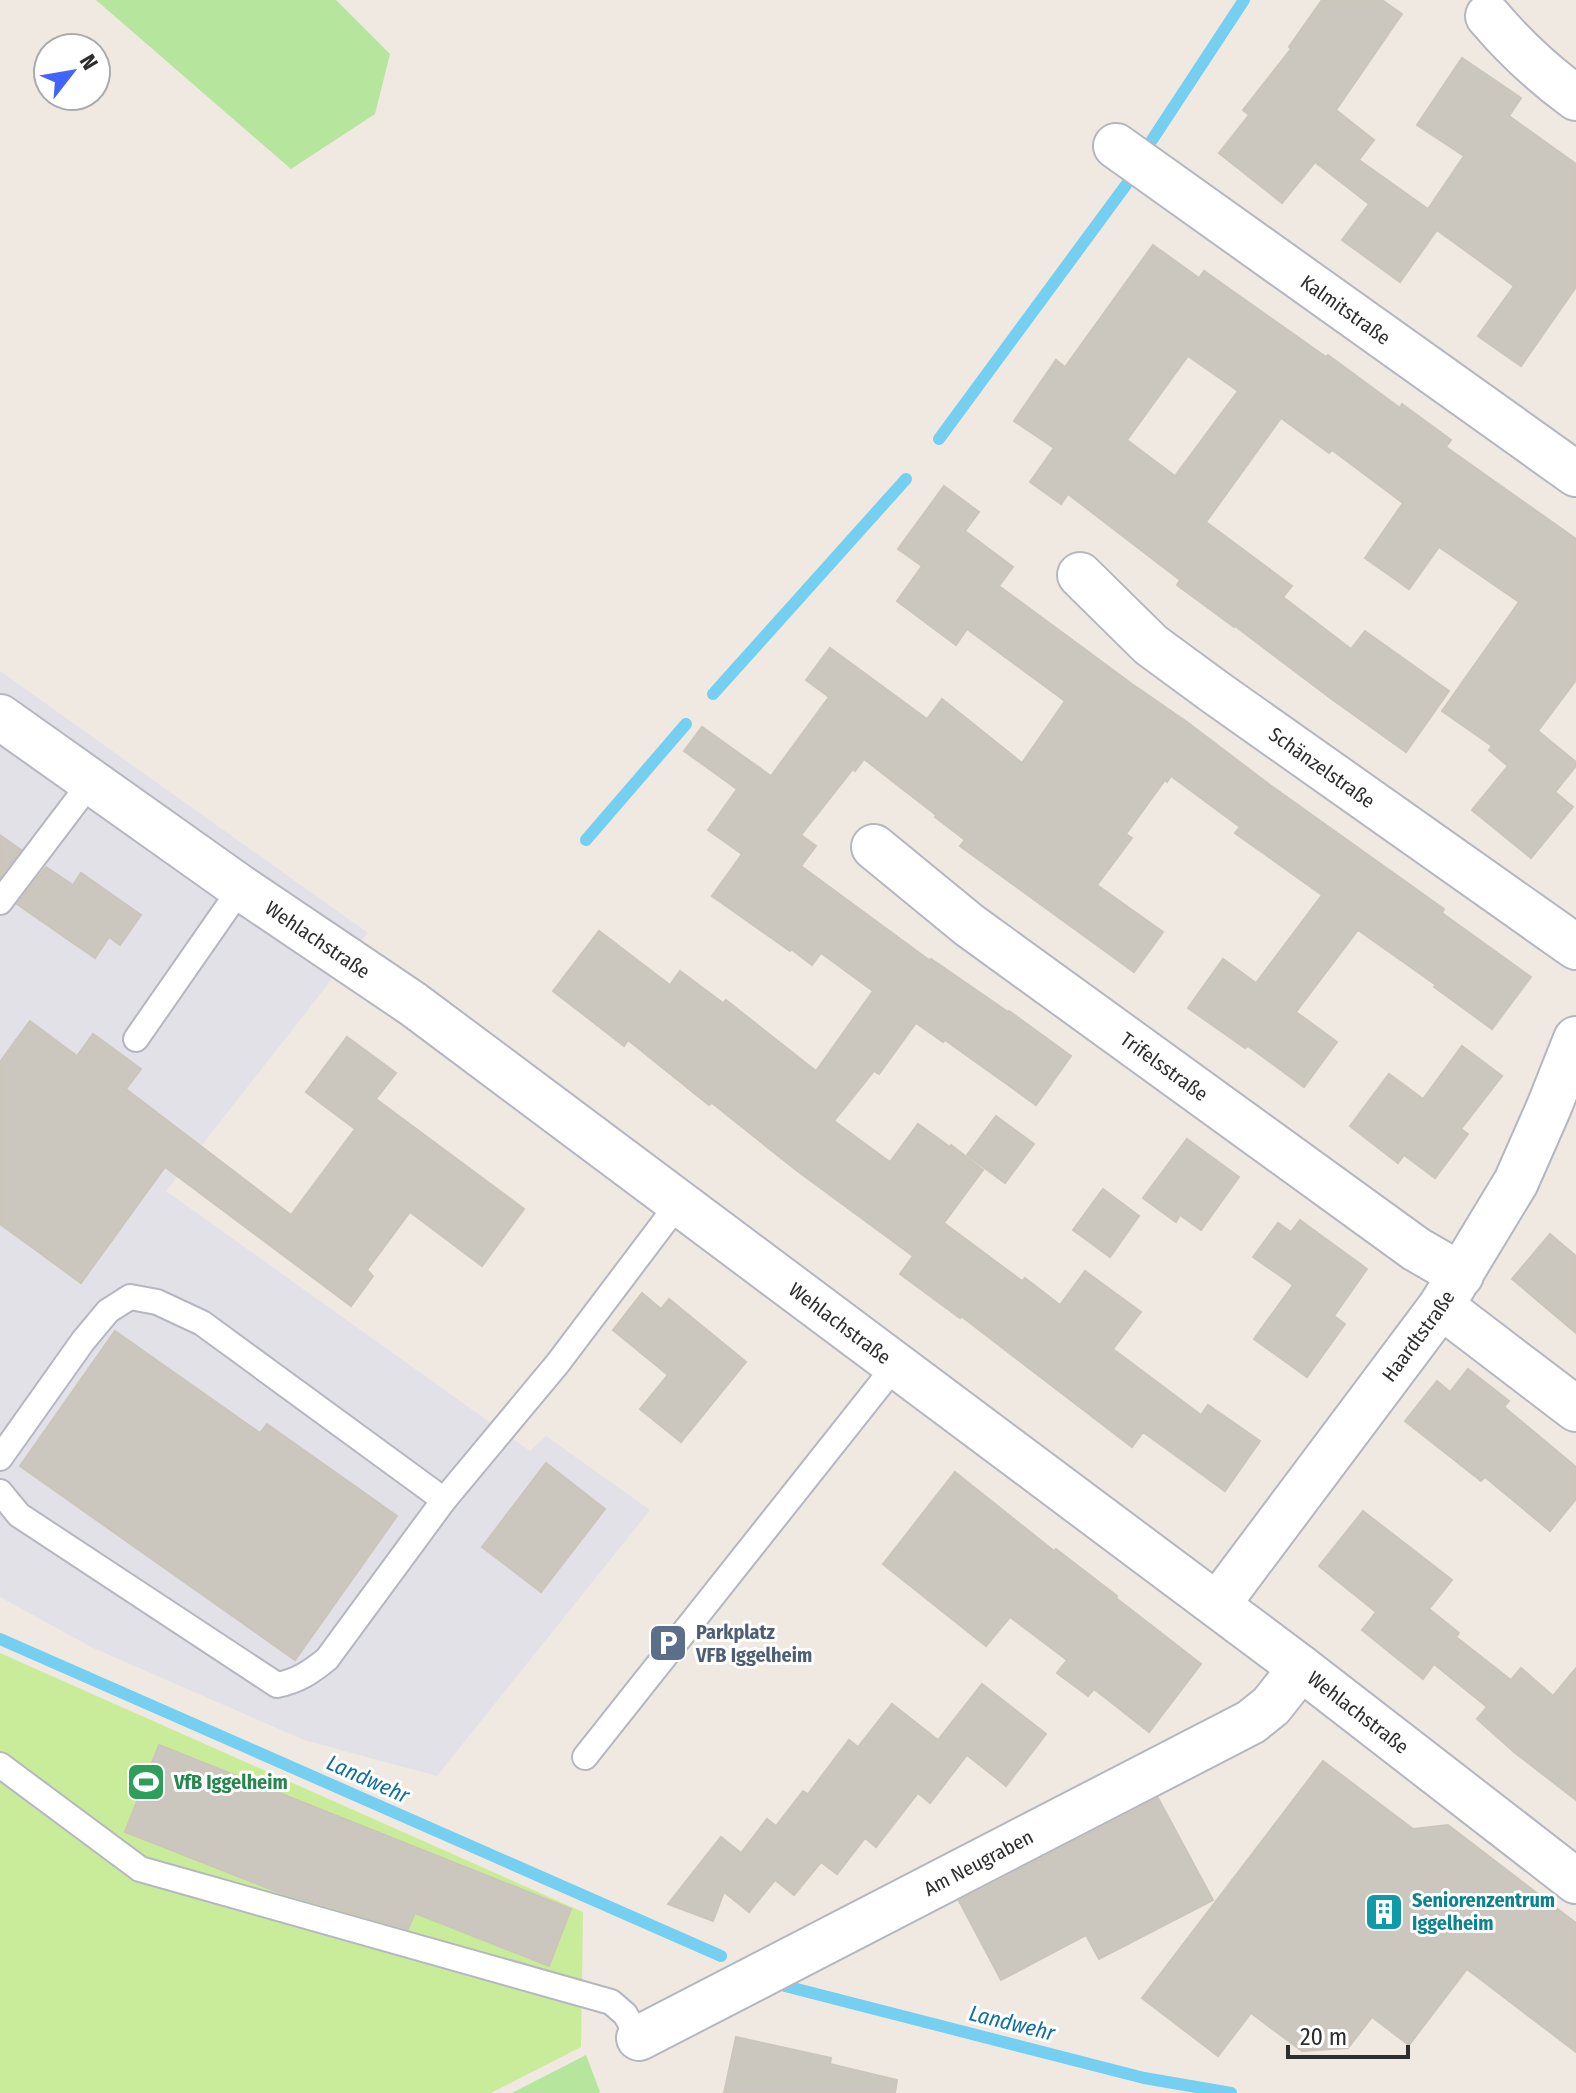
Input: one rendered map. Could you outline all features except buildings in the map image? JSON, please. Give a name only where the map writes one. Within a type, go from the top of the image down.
[{"type":"street","points":[[1488,16],[1514,47],[1550,80],[1576,98]]},
{"type":"street","name":"Kalmitstraße","points":[[1116,146],[1576,474]]},
{"type":"street","name":"Schänzelstraße","points":[[1080,575],[1151,645],[1576,947]]},
{"type":"street","name":"Wehlachstraße","points":[[0,717],[241,888],[413,1004],[1301,1668],[1576,1881]]},
{"type":"street","name":"Trifelsstraße","points":[[874,847],[969,925],[1404,1240],[1451,1291],[1576,1409]]},
{"type":"street","name":"Haardtstraße","points":[[1217,1605],[1451,1291],[1516,1182],[1576,1039]]},
{"type":"street","name":"Am Neugraben","points":[[639,2038],[1251,1722],[1271,1706],[1301,1668]]},
{"type":"lane","points":[[0,902],[91,782]]},
{"type":"lane","points":[[136,1039],[241,888]]},
{"type":"lane","points":[[0,1492],[19,1515],[277,1685],[295,1682],[327,1659],[444,1500],[558,1363],[678,1204]]},
{"type":"lane","points":[[0,1458],[91,1331],[108,1311],[130,1297],[157,1302],[202,1323],[444,1500]]},
{"type":"lane","points":[[585,1757],[895,1366]]},
{"type":"lane","points":[[0,1765],[140,1869],[611,2002],[625,2014],[639,2038]]},
{"type":"shaded area","points":[[0,671],[368,933],[166,1191],[530,1451],[546,1436],[650,1510],[437,1776],[304,1740],[91,1647],[0,1597]]},
{"type":"green space","points":[[96,0],[336,0],[390,54],[375,114],[291,169]]},
{"type":"green space","name":"VfB Iggelheim","points":[[0,1653],[583,1912],[581,2047],[491,2093],[0,2093]]},
{"type":"green space","points":[[586,2055],[600,2092],[512,2093]]},
{"type":"waterway","points":[[1152,140],[1244,0]]},
{"type":"waterway","points":[[939,439],[1126,185]]},
{"type":"waterway","points":[[713,694],[906,479]]},
{"type":"waterway","points":[[586,840],[686,724]]},
{"type":"waterway","name":"Landwehr","points":[[0,1639],[721,1956]]},
{"type":"waterway","name":"Landwehr","points":[[785,1986],[1144,2078],[1231,2093]]},
{"type":"place","name":"Parkplatz VFB Iggelheim","points":[[668,1643]]},
{"type":"place","name":"VfB Iggelheim","points":[[146,1782]]},
{"type":"place","name":"Seniorenzentrum Iggelheim","points":[[1384,1912]]}]
